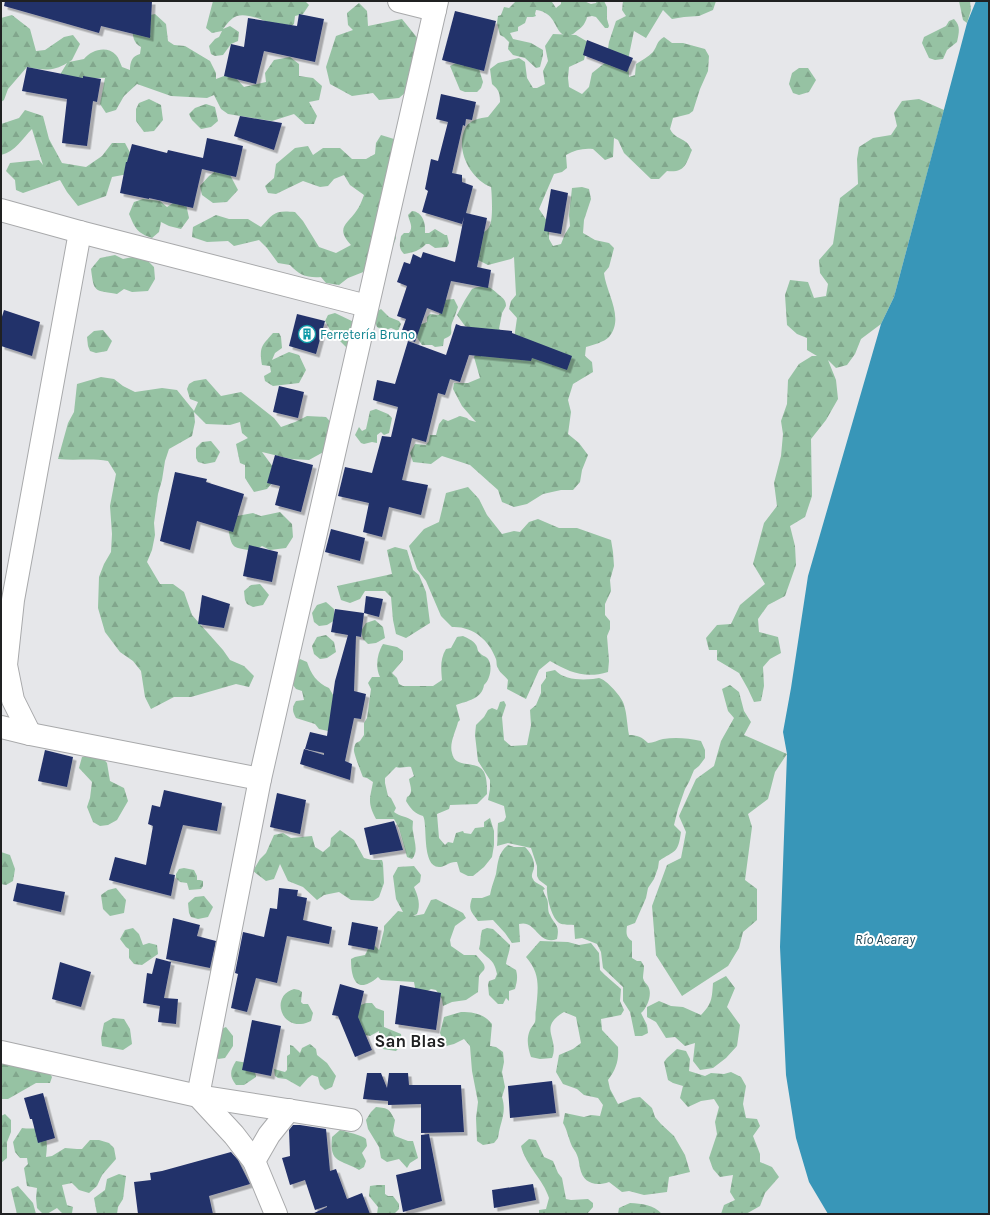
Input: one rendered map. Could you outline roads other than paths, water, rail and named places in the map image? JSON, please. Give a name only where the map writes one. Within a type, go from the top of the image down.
[{"type":"street","points":[[198,1096],[260,779],[436,5],[399,1]]},
{"type":"street","points":[[1,210],[80,232],[367,306]]},
{"type":"street","points":[[30,734],[13,700],[6,665],[14,600],[80,232]]},
{"type":"street","points":[[1,728],[260,779]]},
{"type":"street","points":[[1,1052],[198,1096],[351,1120]]},
{"type":"street","points":[[198,1096],[234,1135],[254,1161],[276,1214]]},
{"type":"street","points":[[254,1161],[269,1135],[289,1110]]},
{"type":"water","name":"Río Acaray","points":[[976,1],[989,1],[989,1214],[828,1214],[809,1182],[796,1138],[786,1075],[780,947],[787,754],[783,732],[808,576],[881,324],[894,297],[967,23]]},
{"type":"place","name":"Ferretería Bruno","points":[[307,334]]},
{"type":"district","name":"San Blas","points":[[410,1041]]}]
